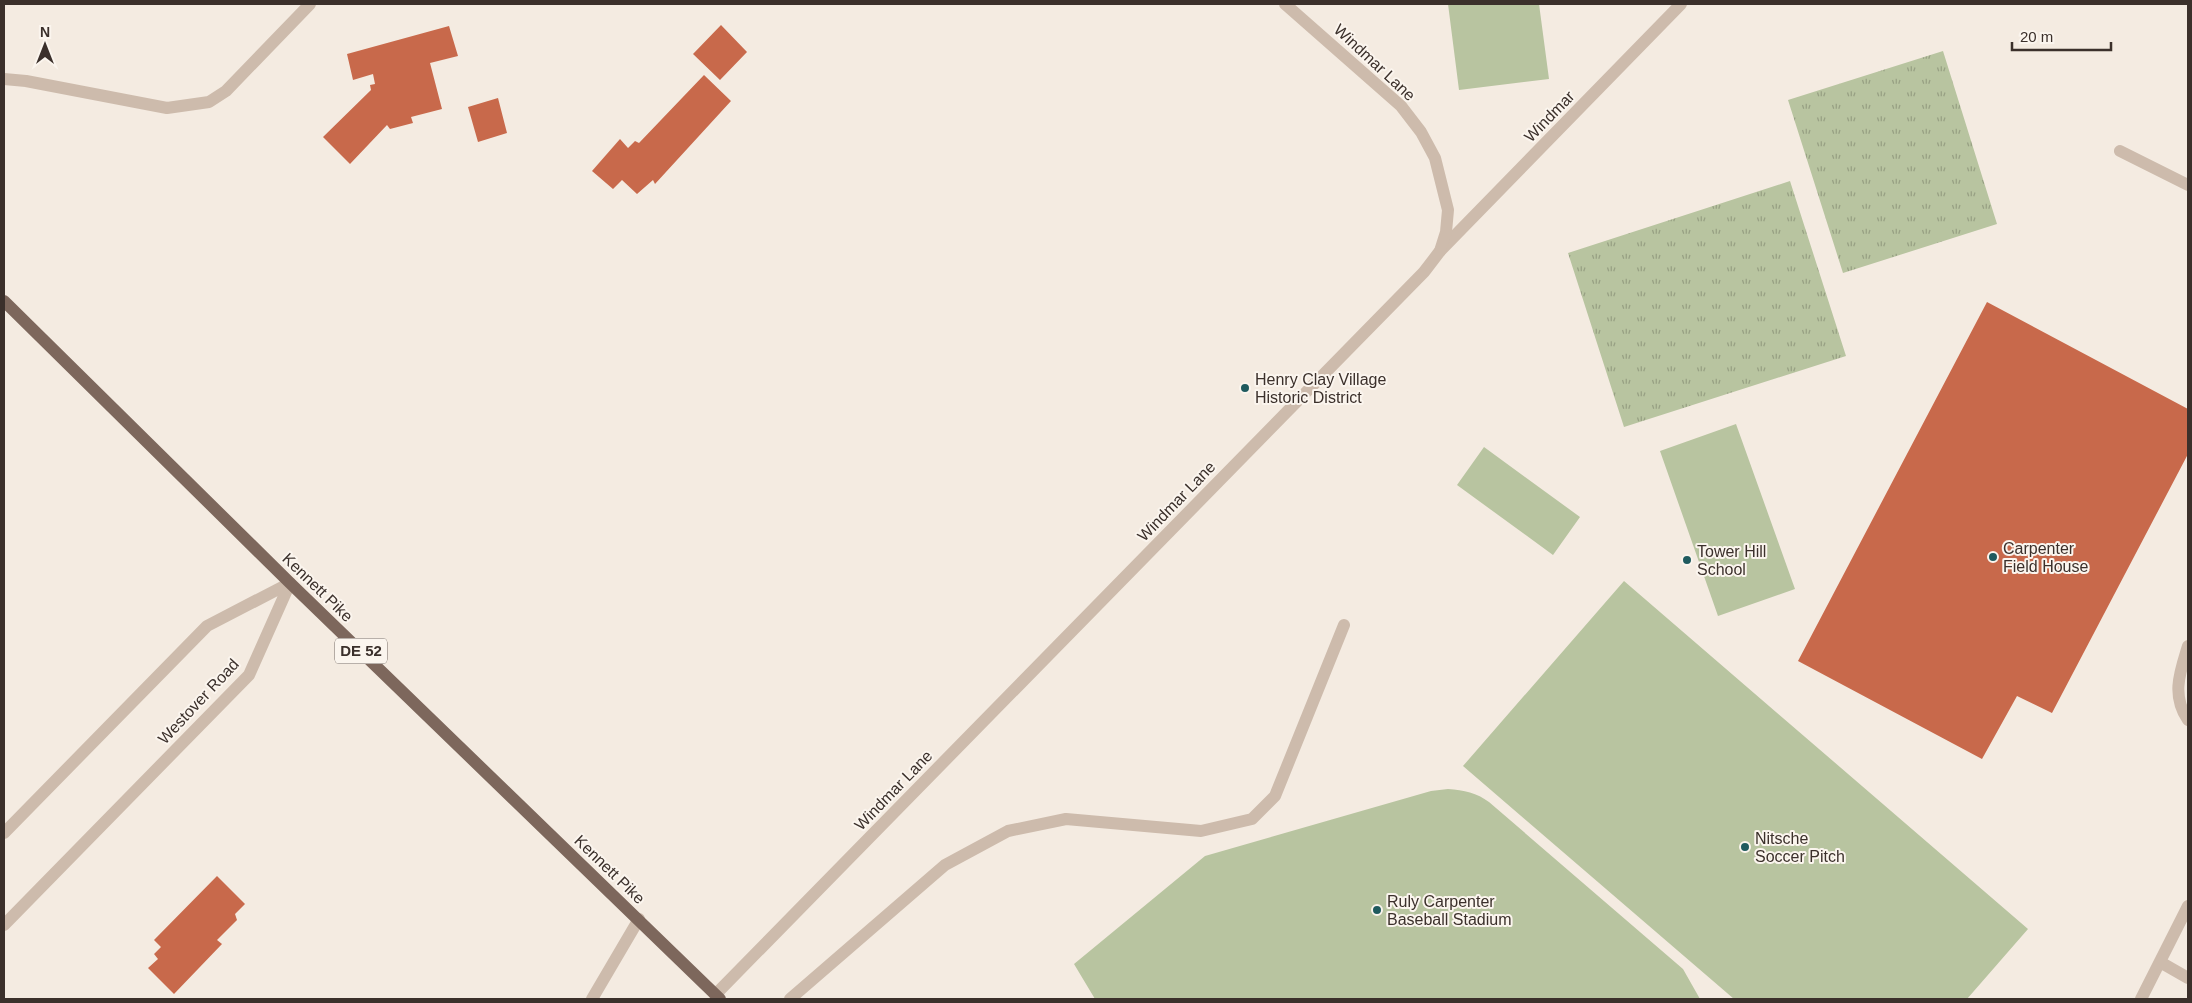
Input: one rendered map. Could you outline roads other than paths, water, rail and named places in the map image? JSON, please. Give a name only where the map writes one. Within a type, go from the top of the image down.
[{"type":"main road","name":"Kennett Pike","points":[[4,301],[290,583],[718,997]]},
{"type":"street","points":[[4,78],[168,108],[209,102],[226,91],[310,4]]},
{"type":"street","name":"Windmar Lane","points":[[718,997],[1417,278],[1440,251],[1446,232],[1448,210],[1435,158],[1421,132],[1401,106],[1286,4]]},
{"type":"street","name":"Windmar","points":[[1440,251],[1681,4]]},
{"type":"street","points":[[2120,151],[2188,185]]},
{"type":"street","points":[[4,833],[207,626],[290,583]]},
{"type":"street","name":"Westover Road","points":[[4,925],[249,675],[290,583]]},
{"type":"street","points":[[790,999],[945,865],[1008,831],[1066,819],[1201,831],[1252,819],[1275,796],[1344,625]]},
{"type":"street","points":[[2188,646],[2177,680],[2182,710],[2188,720]]},
{"type":"street","points":[[2141,999],[2188,906]]},
{"type":"street","points":[[592,999],[639,919]]},
{"type":"street","points":[[2160,962],[2188,978]]},
{"type":"place","name":"Henry Clay Village Historic District","points":[[1245,388]]},
{"type":"place","name":"Carpenter Field House","points":[[1993,557]]},
{"type":"place","name":"Tower Hill School","points":[[1687,560]]},
{"type":"place","name":"Nitsche Soccer Pitch","points":[[1745,847]]},
{"type":"place","name":"Ruly Carpenter Baseball Stadium","points":[[1377,910]]}]
